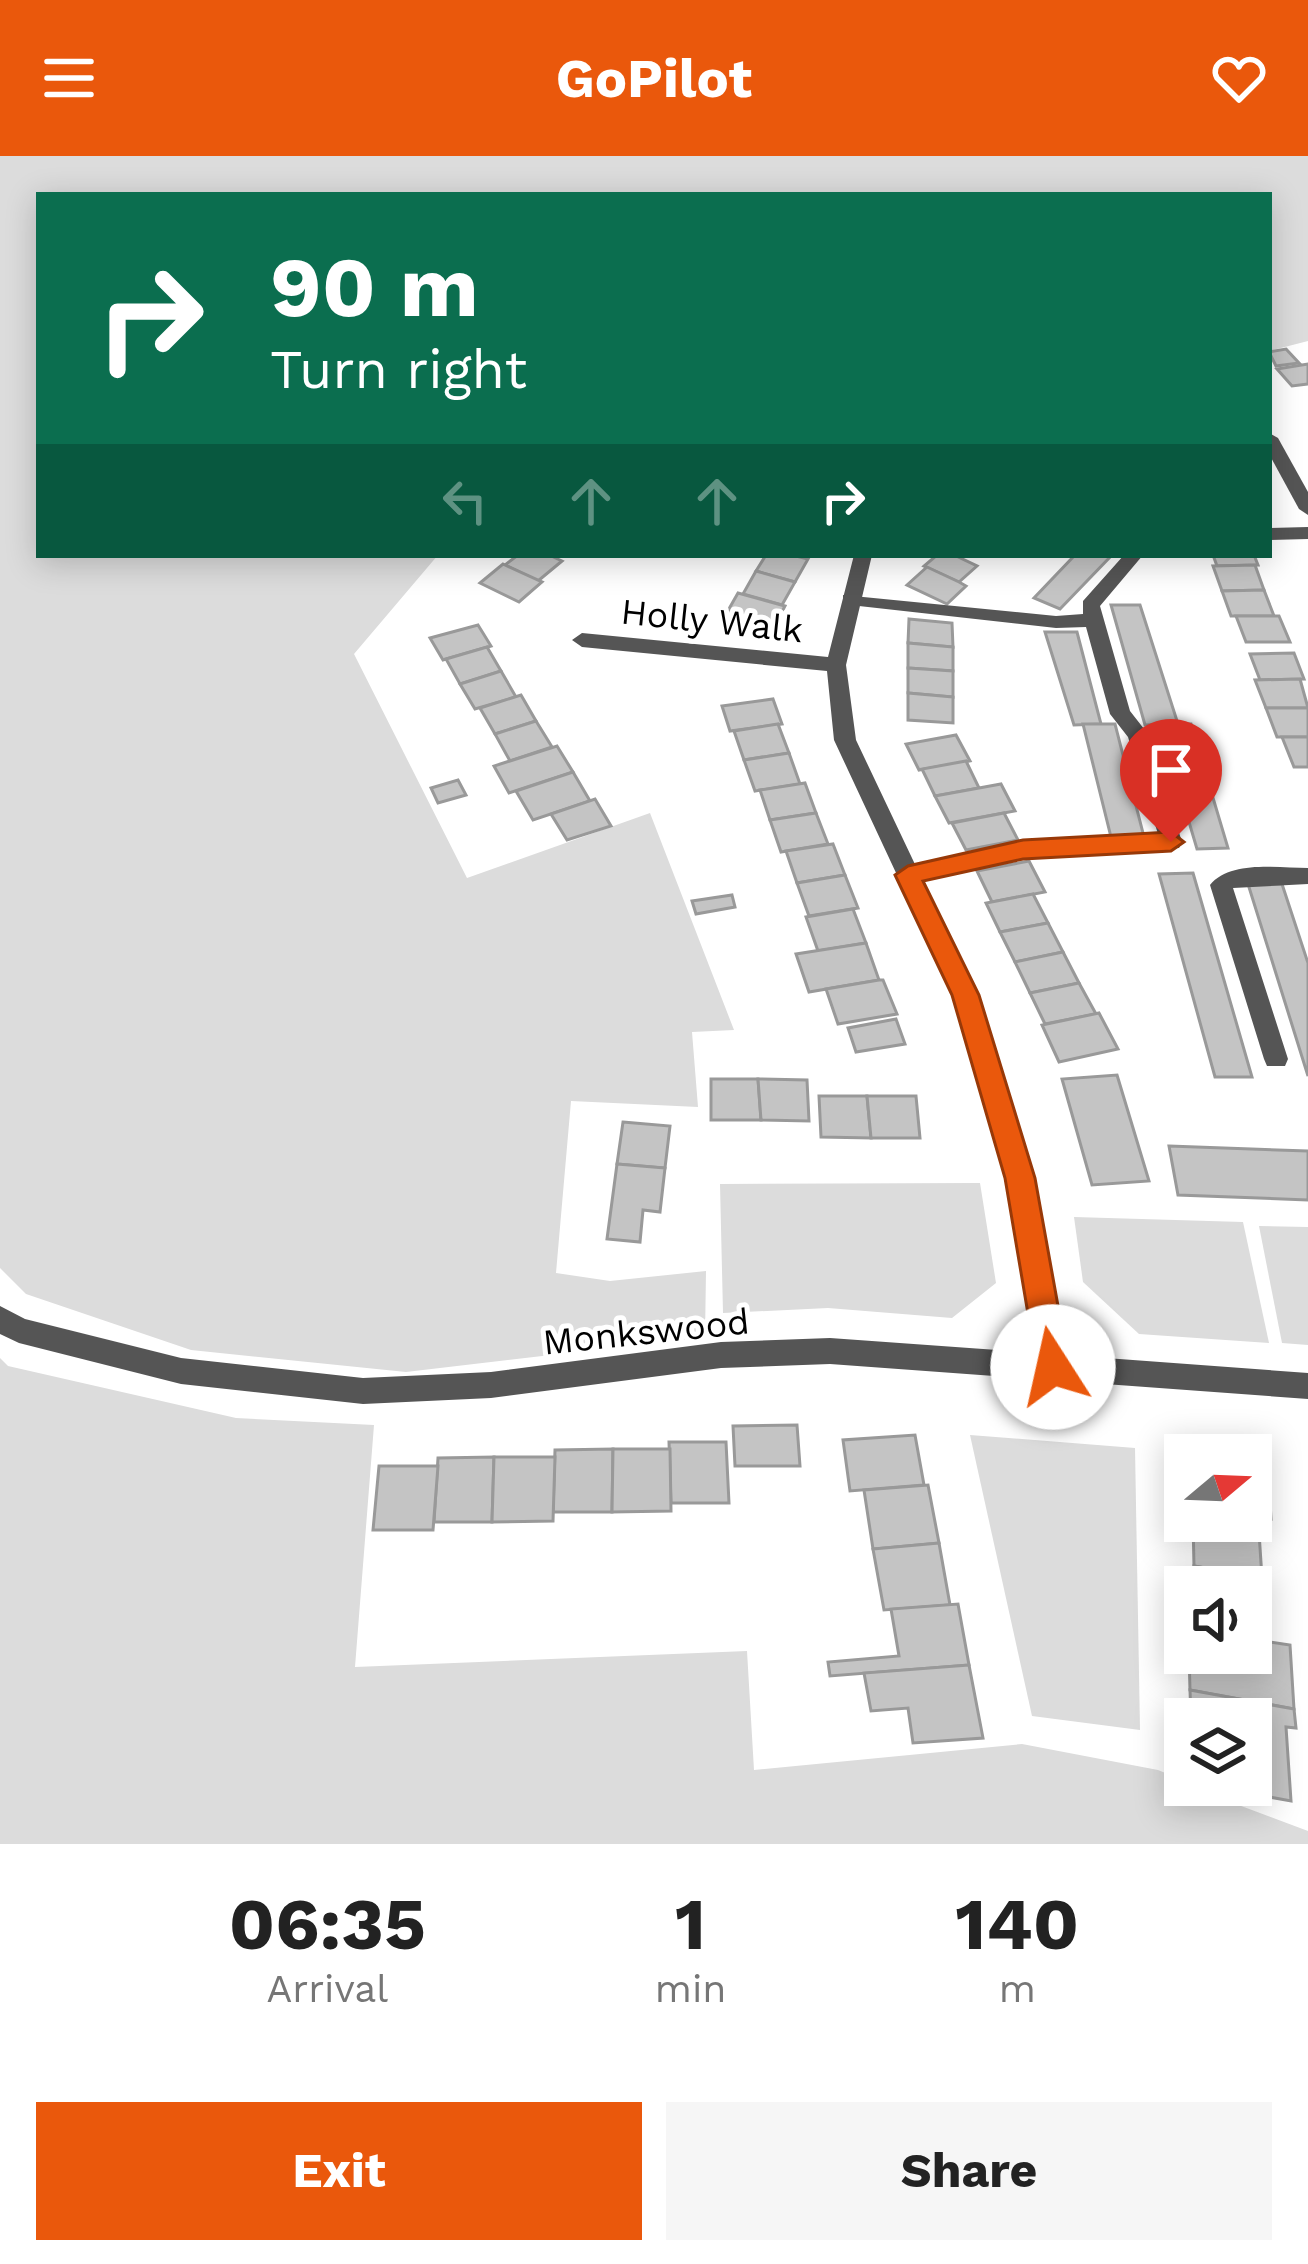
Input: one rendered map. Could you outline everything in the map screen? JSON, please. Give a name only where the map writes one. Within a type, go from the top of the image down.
[{"type":"street","points":[[1272,443],[1308,508]]},
{"type":"street","points":[[1272,534],[1308,533]]},
{"type":"street","points":[[862,558],[836,664],[845,740],[965,995],[1020,1178],[1053,1367]]},
{"type":"street","points":[[908,875],[1023,849],[1171,842],[1138,734],[1120,714],[1090,605],[1131,558]]},
{"type":"street","points":[[850,599],[1056,622],[1094,620]]},
{"type":"street","name":"Holly Walk","points":[[582,640],[836,664]]},
{"type":"street","points":[[1276,1059],[1221,885],[1233,878],[1308,876]]},
{"type":"street","name":"Monkswood","points":[[0,1319],[20,1330],[181,1371],[363,1391],[491,1384],[743,1354],[830,1351],[1308,1386]]},
{"type":"shaded area","points":[[0,156],[1308,156],[1308,341],[1272,350],[1272,192],[36,192],[36,558],[435,558],[354,654],[467,878],[650,813],[734,1030],[692,1032],[698,1107],[571,1101],[556,1273],[610,1281],[706,1271],[705,1337],[406,1372],[191,1350],[26,1294],[0,1268]]},
{"type":"shaded area","points":[[980,1183],[996,1283],[952,1318],[828,1308],[723,1313],[720,1184]]},
{"type":"shaded area","points":[[1074,1217],[1243,1222],[1269,1343],[1139,1334],[1083,1282]]},
{"type":"shaded area","points":[[1259,1226],[1308,1227],[1308,1345],[1282,1343]]},
{"type":"shaded area","points":[[0,1358],[8,1366],[236,1418],[374,1425],[355,1667],[747,1651],[754,1770],[1022,1744],[1164,1772],[1164,1806],[1241,1806],[1308,1831],[1308,1844],[0,1844]]},
{"type":"shaded area","points":[[970,1435],[1135,1448],[1140,1730],[1032,1716]]},
{"type":"building","points":[[1286,349],[1299,363],[1276,366],[1272,351]]},
{"type":"building","points":[[1308,364],[1308,384],[1292,386],[1277,369]]},
{"type":"building","points":[[514,558],[562,561],[538,581],[505,565]]},
{"type":"building","points":[[764,558],[808,559],[795,582],[756,571]]},
{"type":"building","points":[[933,558],[960,558],[977,566],[959,582],[924,566]]},
{"type":"building","points":[[1072,558],[1109,558],[1060,609],[1034,598]]},
{"type":"building","points":[[1214,558],[1255,558],[1258,565],[1217,566]]},
{"type":"building","points":[[503,564],[542,582],[519,602],[480,583]]},
{"type":"building","points":[[1255,565],[1264,590],[1222,591],[1213,566]]},
{"type":"building","points":[[927,567],[966,586],[947,604],[907,585]]},
{"type":"building","points":[[756,571],[795,582],[782,605],[743,594]]},
{"type":"building","points":[[1264,590],[1274,616],[1231,616],[1222,591]]},
{"type":"building","points":[[738,593],[785,606],[774,627],[726,614]]},
{"type":"building","points":[[1111,605],[1140,605],[1178,724],[1145,725]]},
{"type":"building","points":[[1236,616],[1279,616],[1290,642],[1246,642]]},
{"type":"building","points":[[909,619],[952,623],[953,647],[908,643]]},
{"type":"building","points":[[478,625],[491,646],[443,660],[430,638]]},
{"type":"building","points":[[1045,632],[1077,632],[1101,724],[1074,725]]},
{"type":"building","points":[[908,643],[953,647],[953,671],[908,668]]},
{"type":"building","points":[[487,647],[501,671],[460,684],[446,659]]},
{"type":"building","points":[[1294,653],[1304,679],[1260,680],[1250,654]]},
{"type":"building","points":[[908,668],[953,671],[953,697],[908,693]]},
{"type":"building","points":[[501,671],[516,697],[475,709],[460,684]]},
{"type":"building","points":[[1300,679],[1308,708],[1266,708],[1255,680]]},
{"type":"building","points":[[908,693],[953,697],[953,723],[908,720]]},
{"type":"building","points":[[521,695],[536,721],[495,734],[480,708]]},
{"type":"building","points":[[773,699],[782,724],[730,731],[722,706]]},
{"type":"building","points":[[1266,708],[1308,708],[1308,737],[1277,737]]},
{"type":"building","points":[[536,721],[552,747],[510,761],[495,734]]},
{"type":"building","points":[[778,724],[789,753],[744,760],[734,731]]},
{"type":"building","points":[[1083,724],[1115,724],[1144,837],[1111,837]]},
{"type":"building","points":[[1160,724],[1191,724],[1228,848],[1197,849]]},
{"type":"building","points":[[956,735],[970,761],[919,770],[906,744]]},
{"type":"building","points":[[1282,737],[1308,737],[1308,767],[1294,767]]},
{"type":"building","points":[[557,746],[573,772],[509,793],[494,766]]},
{"type":"building","points":[[789,753],[800,784],[755,791],[744,760]]},
{"type":"building","points":[[966,761],[979,788],[935,796],[922,769]]},
{"type":"building","points":[[573,772],[590,801],[533,820],[516,791]]},
{"type":"building","points":[[458,780],[466,795],[438,803],[431,788]]},
{"type":"building","points":[[805,783],[816,813],[770,820],[760,790]]},
{"type":"building","points":[[1001,784],[1015,811],[949,823],[935,796]]},
{"type":"building","points":[[595,799],[611,826],[567,840],[551,814]]},
{"type":"building","points":[[816,813],[828,844],[781,852],[770,820]]},
{"type":"building","points":[[1004,813],[1018,840],[966,850],[952,823]]},
{"type":"building","points":[[833,844],[845,875],[797,883],[786,851]]},
{"type":"building","points":[[1029,861],[1045,892],[992,902],[977,871]]},
{"type":"building","points":[[1193,873],[1252,1077],[1215,1077],[1159,874]]},
{"type":"building","points":[[845,875],[858,908],[809,916],[797,883]]},
{"type":"building","points":[[1248,884],[1282,884],[1308,963],[1308,1076]]},
{"type":"building","points":[[1033,894],[1048,923],[1000,932],[986,903]]},
{"type":"building","points":[[732,895],[735,907],[696,914],[692,901]]},
{"type":"building","points":[[853,909],[866,943],[818,951],[806,917]]},
{"type":"building","points":[[1048,923],[1063,952],[1015,962],[1000,932]]},
{"type":"building","points":[[866,943],[879,980],[809,992],[796,954]]},
{"type":"building","points":[[1063,952],[1079,983],[1030,993],[1015,962]]},
{"type":"building","points":[[883,980],[897,1014],[838,1024],[826,989]]},
{"type":"building","points":[[1079,983],[1096,1014],[1045,1024],[1030,993]]},
{"type":"building","points":[[1099,1013],[1118,1049],[1059,1062],[1042,1025]]},
{"type":"building","points":[[896,1019],[905,1044],[856,1052],[848,1028]]},
{"type":"building","points":[[1117,1075],[1149,1181],[1092,1185],[1062,1079]]},
{"type":"building","points":[[711,1079],[758,1079],[761,1120],[711,1120]]},
{"type":"building","points":[[758,1079],[807,1080],[809,1121],[761,1120]]},
{"type":"building","points":[[819,1096],[867,1096],[871,1138],[821,1137]]},
{"type":"building","points":[[867,1096],[916,1096],[920,1138],[871,1138]]},
{"type":"building","points":[[623,1122],[670,1126],[665,1168],[617,1164]]},
{"type":"building","points":[[1169,1146],[1308,1151],[1308,1200],[1178,1195]]},
{"type":"building","points":[[617,1164],[665,1168],[660,1212],[643,1210],[640,1242],[607,1239]]},
{"type":"building","points":[[797,1425],[800,1466],[735,1466],[733,1426]]},
{"type":"building","points":[[915,1435],[924,1485],[850,1491],[843,1440]]},
{"type":"building","points":[[669,1442],[726,1442],[729,1503],[671,1503]]},
{"type":"building","points":[[613,1449],[612,1512],[553,1512],[555,1450]]},
{"type":"building","points":[[613,1449],[670,1449],[671,1511],[612,1512]]},
{"type":"building","points":[[494,1457],[492,1522],[434,1522],[438,1458]]},
{"type":"building","points":[[494,1457],[555,1457],[553,1521],[492,1522]]},
{"type":"building","points":[[379,1466],[438,1466],[433,1530],[373,1530]]},
{"type":"building","points":[[928,1485],[939,1543],[873,1549],[864,1490]]},
{"type":"building","points":[[1193,1542],[1260,1542],[1261,1566],[1194,1566]]},
{"type":"building","points":[[939,1543],[950,1605],[884,1610],[873,1549]]},
{"type":"building","points":[[958,1604],[969,1665],[830,1676],[828,1662],[899,1656],[891,1609]]},
{"type":"building","points":[[1272,1642],[1290,1645],[1294,1709],[1272,1705],[1272,1698],[1234,1698],[1190,1690],[1190,1674],[1272,1674]]},
{"type":"building","points":[[969,1665],[983,1738],[913,1743],[908,1708],[871,1711],[864,1673]]},
{"type":"building","points":[[1190,1690],[1234,1698],[1190,1698]]},
{"type":"building","points":[[1272,1705],[1294,1709],[1296,1728],[1286,1727],[1291,1801],[1272,1797]]},
{"type":"route","points":[[1053,1367],[1020,1178],[965,995],[908,875],[1023,849],[1171,842]]}]
